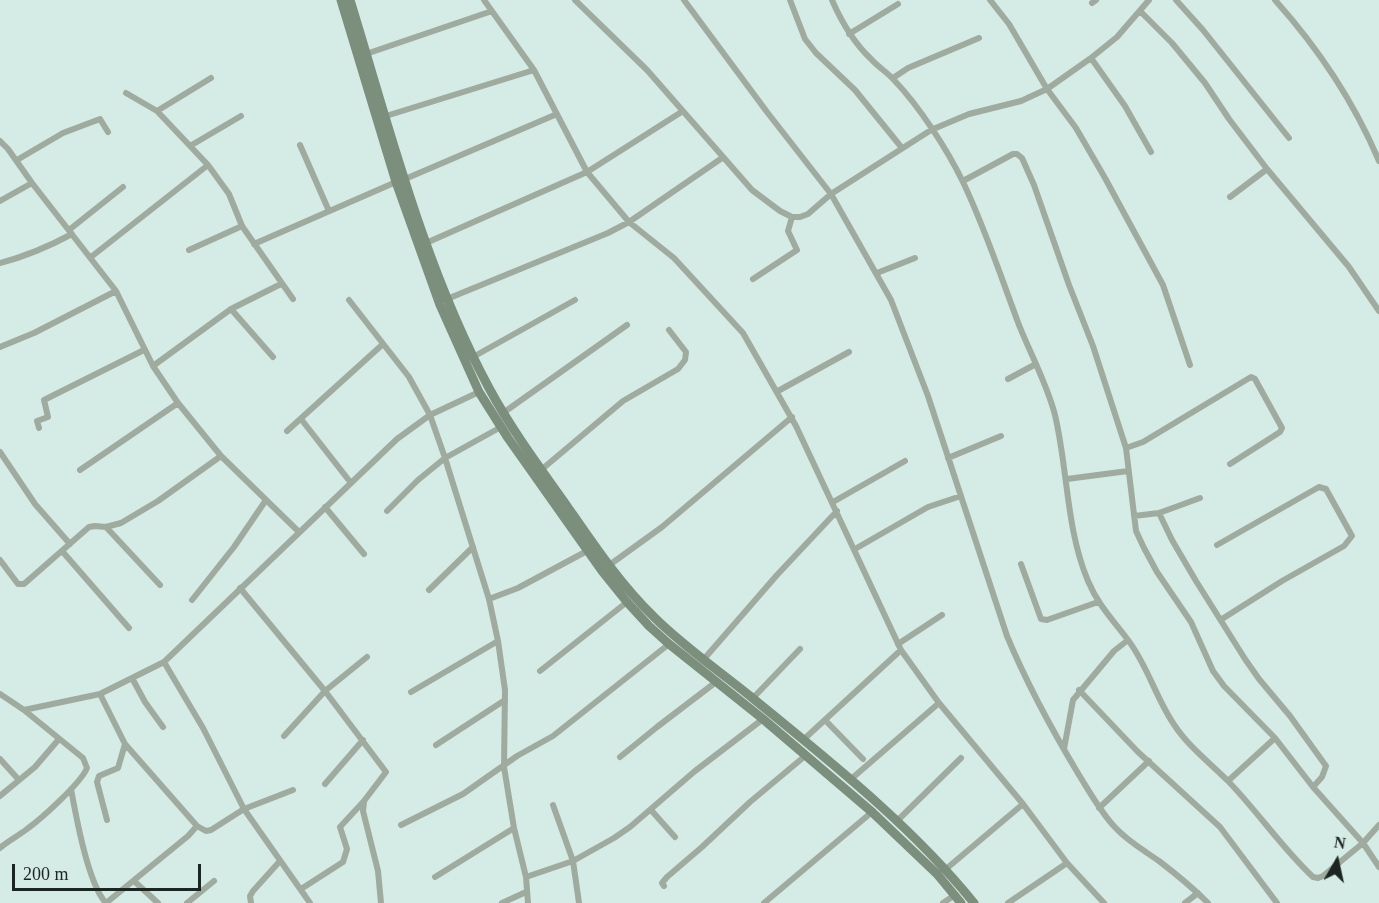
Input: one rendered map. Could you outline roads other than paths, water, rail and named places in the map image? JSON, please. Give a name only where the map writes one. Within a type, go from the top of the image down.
[{"type":"main road","points":[[341,0],[440,305],[479,392],[501,427],[587,551],[627,602],[669,644],[763,719],[872,812],[937,874],[958,899]]},
{"type":"main road","points":[[350,0],[386,116],[401,181],[447,299],[473,357],[503,413],[541,470],[609,566],[655,619],[753,698],[897,821],[946,869],[974,903]]},
{"type":"street","points":[[484,0],[534,70],[587,172],[629,222],[674,258],[743,333],[792,417],[899,647],[939,703],[1023,804],[1067,863],[1104,903]]},
{"type":"street","points":[[575,0],[647,69],[752,190],[792,217],[808,214],[831,194],[931,130],[969,114],[1021,101],[1047,89],[1117,37],[1149,0]]},
{"type":"street","points":[[684,0],[831,194],[877,273],[895,311],[928,396],[1007,636],[1064,750],[1099,808],[1112,824],[1208,903]]},
{"type":"street","points":[[790,0],[805,39],[816,53],[855,90],[902,148]]},
{"type":"street","points":[[832,0],[849,34],[871,59],[893,78],[931,130],[963,181],[1049,393],[1060,437],[1072,523],[1088,580],[1098,602],[1128,640],[1176,728],[1196,751],[1228,781],[1313,877],[1323,876],[1363,843],[1379,825]]},
{"type":"street","points":[[990,0],[1009,24],[1047,89],[1076,128],[1106,178],[1163,285],[1190,365]]},
{"type":"street","points":[[1176,0],[1203,30],[1289,138]]},
{"type":"street","points":[[1275,0],[1300,28],[1325,62],[1365,129],[1379,161]]},
{"type":"street","points":[[849,34],[898,4]]},
{"type":"street","points":[[366,54],[492,11]]},
{"type":"street","points":[[1140,11],[1192,67],[1267,169],[1349,267],[1379,311]]},
{"type":"street","points":[[893,78],[908,68],[980,38]]},
{"type":"street","points":[[1090,58],[1125,106],[1151,152]]},
{"type":"street","points":[[386,116],[534,70]]},
{"type":"street","points":[[157,111],[211,78]]},
{"type":"street","points":[[126,93],[157,111],[208,165],[230,194],[242,226],[293,299]]},
{"type":"street","points":[[426,243],[587,172],[683,111]]},
{"type":"street","points":[[254,244],[557,114]]},
{"type":"street","points":[[190,146],[241,116]]},
{"type":"street","points":[[17,160],[63,133],[100,119],[108,132]]},
{"type":"street","points":[[0,141],[17,160],[32,183],[116,291],[144,350],[178,403],[221,456],[299,532]]},
{"type":"street","points":[[300,145],[329,211]]},
{"type":"street","points":[[963,181],[1013,154],[1017,153],[1022,158],[1093,346],[1126,448],[1136,531],[1144,548],[1157,572],[1191,622],[1213,671],[1224,686],[1275,738],[1313,787],[1363,843],[1379,867]]},
{"type":"street","points":[[447,299],[608,233],[629,222],[722,158]]},
{"type":"street","points":[[91,257],[208,165]]},
{"type":"street","points":[[1230,197],[1267,169]]},
{"type":"street","points":[[0,201],[32,183]]},
{"type":"street","points":[[0,263],[25,257],[48,247],[70,232],[123,187]]},
{"type":"street","points":[[753,279],[796,250],[788,231],[792,217]]},
{"type":"street","points":[[189,250],[242,226]]},
{"type":"street","points":[[877,273],[915,258]]},
{"type":"street","points":[[153,366],[231,309],[281,284]]},
{"type":"street","points":[[0,347],[34,333],[116,291]]},
{"type":"street","points":[[349,300],[409,377],[430,415],[489,599],[498,641],[505,700],[504,767],[514,828],[526,877],[528,903]]},
{"type":"street","points":[[473,357],[575,300]]},
{"type":"street","points":[[231,309],[273,357]]},
{"type":"street","points":[[503,413],[627,325]]},
{"type":"street","points":[[541,470],[623,401],[678,369],[685,360],[686,352],[669,330]]},
{"type":"street","points":[[287,432],[383,344]]},
{"type":"street","points":[[39,428],[37,421],[48,417],[44,400],[144,350]]},
{"type":"street","points":[[778,391],[849,352]]},
{"type":"street","points":[[1008,379],[1036,364]]},
{"type":"street","points":[[1126,448],[1143,442],[1251,377],[1256,379],[1282,428],[1280,432],[1230,464]]},
{"type":"street","points":[[24,710],[100,694],[164,662],[397,439],[430,415],[479,392]]},
{"type":"street","points":[[80,470],[178,403]]},
{"type":"street","points":[[609,566],[662,527],[792,417]]},
{"type":"street","points":[[301,419],[351,483]]},
{"type":"street","points":[[387,511],[418,480],[445,458],[501,427]]},
{"type":"street","points":[[948,458],[1001,436]]},
{"type":"street","points":[[0,452],[35,504],[70,544]]},
{"type":"street","points":[[0,560],[21,585],[89,527],[106,527],[121,523],[158,501],[221,456]]},
{"type":"street","points":[[833,502],[905,461]]},
{"type":"street","points":[[1067,479],[1128,471]]},
{"type":"street","points":[[1217,545],[1318,487],[1326,489],[1352,536],[1344,546],[1282,581],[1222,619]]},
{"type":"street","points":[[855,549],[928,507],[962,496]]},
{"type":"street","points":[[1134,516],[1159,513],[1200,498]]},
{"type":"street","points":[[192,600],[234,547],[266,500]]},
{"type":"street","points":[[325,507],[364,554]]},
{"type":"street","points":[[704,659],[777,575],[837,511]]},
{"type":"street","points":[[1159,513],[1196,581],[1259,679],[1290,716],[1326,766],[1322,777],[1313,787]]},
{"type":"street","points":[[106,527],[160,585]]},
{"type":"street","points":[[429,590],[472,547]]},
{"type":"street","points":[[62,551],[129,628]]},
{"type":"street","points":[[489,599],[518,588],[587,551]]},
{"type":"street","points":[[1021,564],[1041,619],[1047,620],[1098,602]]},
{"type":"street","points":[[240,588],[325,691],[386,772],[340,827],[347,849],[342,862],[301,890]]},
{"type":"street","points":[[540,671],[627,602]]},
{"type":"street","points":[[803,740],[899,647],[942,615]]},
{"type":"street","points":[[1064,750],[1070,707],[1079,690],[1114,651],[1128,640]]},
{"type":"street","points":[[411,692],[498,641]]},
{"type":"street","points":[[401,825],[463,794],[517,756],[553,736],[669,644]]},
{"type":"street","points":[[753,698],[800,649]]},
{"type":"street","points":[[284,736],[325,691],[367,657]]},
{"type":"street","points":[[164,662],[203,728],[244,809],[310,903]]},
{"type":"street","points":[[132,678],[145,702],[163,727]]},
{"type":"street","points":[[620,758],[716,682]]},
{"type":"street","points":[[1079,690],[1149,761],[1220,827],[1278,903]]},
{"type":"street","points":[[0,694],[24,710],[83,758],[86,763],[85,773],[70,789],[29,828],[0,848]]},
{"type":"street","points":[[100,694],[125,744],[197,826],[206,831],[244,809],[293,790]]},
{"type":"street","points":[[436,745],[505,700]]},
{"type":"street","points":[[850,780],[939,703]]},
{"type":"street","points":[[526,877],[573,861],[614,838],[651,810],[695,771],[763,719]]},
{"type":"street","points":[[825,720],[863,759]]},
{"type":"street","points":[[1228,781],[1275,738]]},
{"type":"street","points":[[0,796],[35,766],[59,739]]},
{"type":"street","points":[[325,783],[363,740]]},
{"type":"street","points":[[107,820],[97,782],[99,776],[118,768],[125,744]]},
{"type":"street","points":[[664,886],[662,883],[667,877],[805,756]]},
{"type":"street","points":[[897,821],[961,758]]},
{"type":"street","points":[[0,759],[19,780]]},
{"type":"street","points":[[1099,808],[1149,761]]},
{"type":"street","points":[[70,789],[87,861],[101,898],[106,903],[188,836],[197,826]]},
{"type":"street","points":[[364,801],[363,812],[378,870],[381,903]]},
{"type":"street","points":[[946,869],[1023,804]]},
{"type":"street","points":[[553,806],[573,861],[579,903]]},
{"type":"street","points":[[651,810],[675,837]]},
{"type":"street","points":[[764,903],[872,812]]},
{"type":"street","points":[[435,877],[514,828]]},
{"type":"street","points":[[251,903],[250,896],[253,891],[280,861]]},
{"type":"street","points":[[1008,903],[1067,863]]},
{"type":"street","points":[[134,881],[158,903]]},
{"type":"street","points":[[187,903],[214,881]]},
{"type":"street","points":[[502,903],[526,892]]},
{"type":"street","points":[[1185,903],[1198,893]]},
{"type":"street","points":[[943,903],[958,899]]}]
